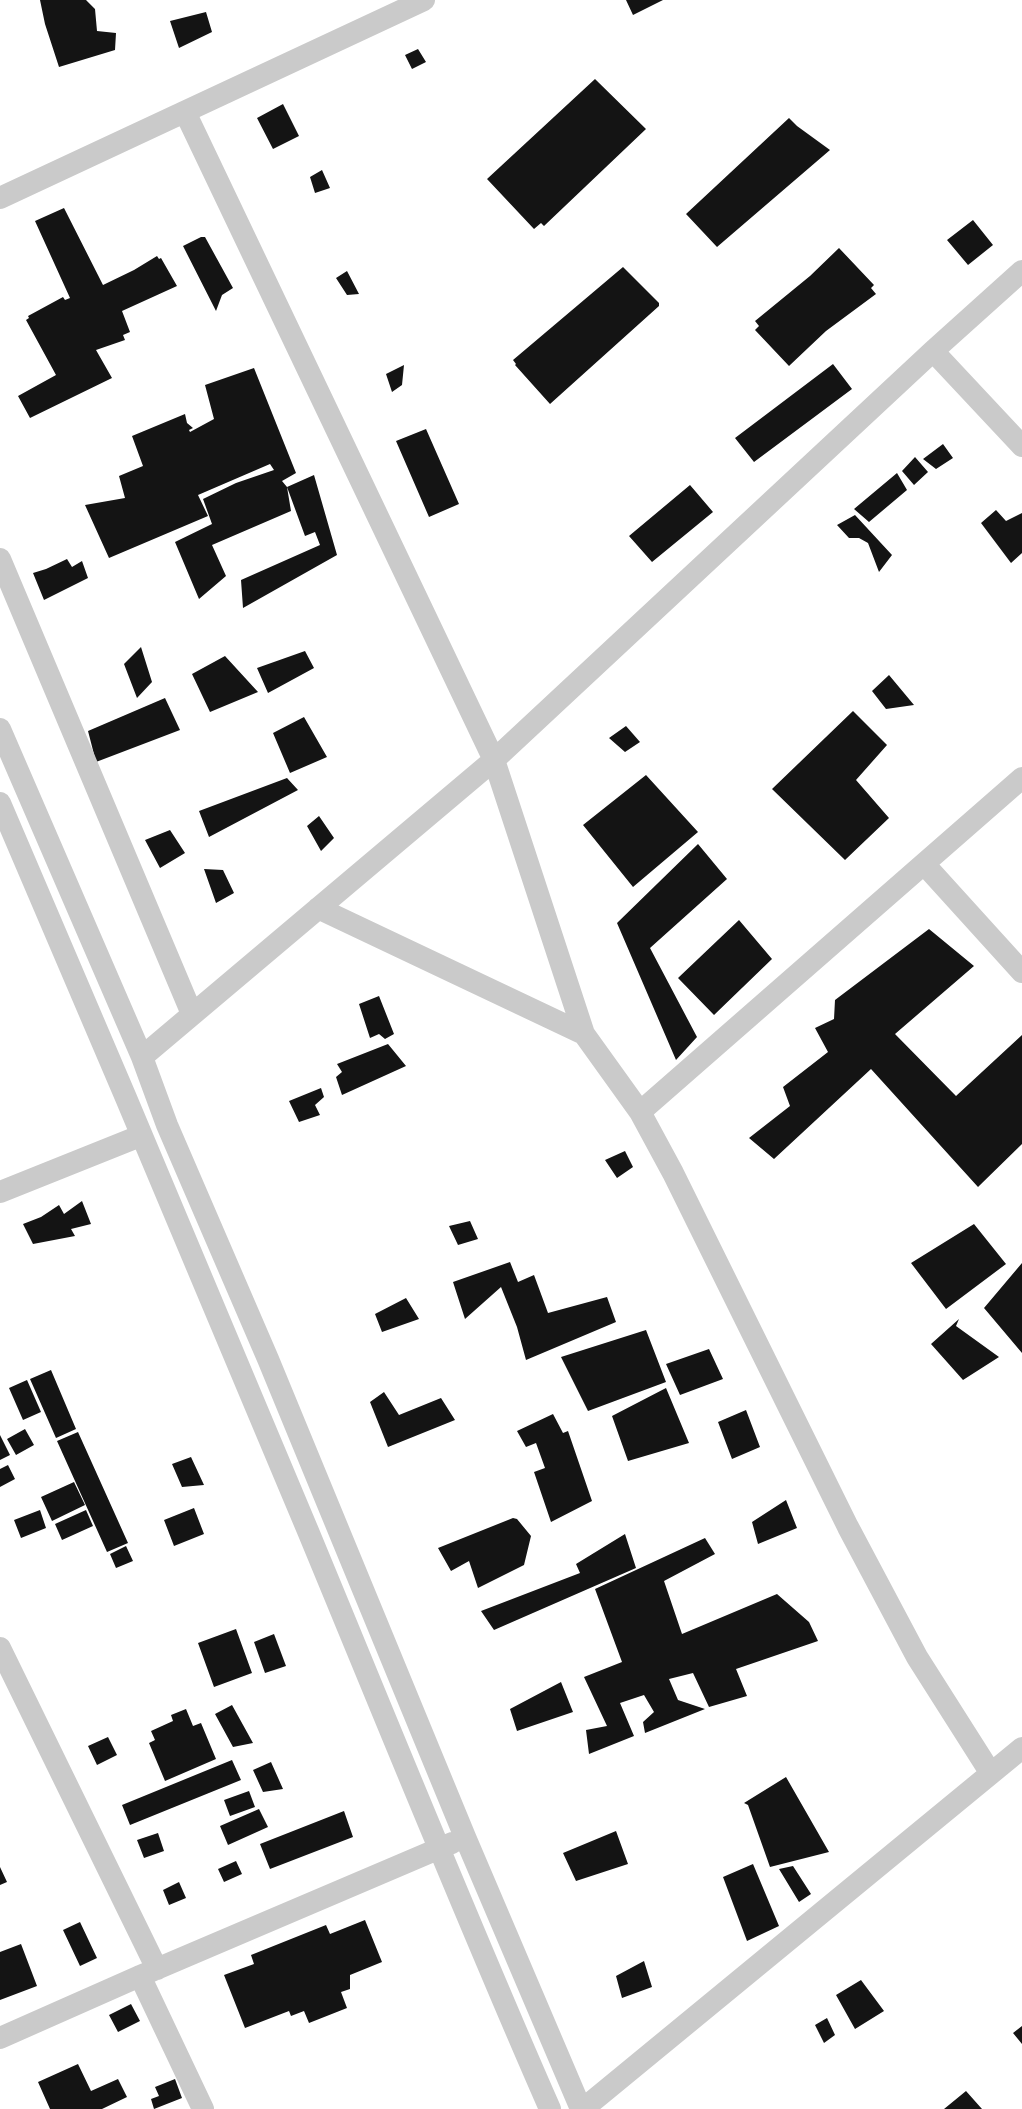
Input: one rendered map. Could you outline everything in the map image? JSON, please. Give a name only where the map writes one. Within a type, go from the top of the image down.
[{"type":"street","points":[[0,198],[424,0]]},
{"type":"street","points":[[185,112],[494,760],[584,1034],[640,1112],[676,1180],[848,1527],[917,1656],[990,1772]]},
{"type":"street","points":[[142,1056],[494,760],[933,351],[1022,271]]},
{"type":"street","points":[[933,351],[1022,446]]},
{"type":"street","points":[[0,559],[192,1014]]},
{"type":"street","points":[[0,729],[142,1056],[167,1125],[268,1359],[466,1837],[582,2109],[990,1772],[1022,1748]]},
{"type":"street","points":[[640,1112],[925,865],[1022,778]]},
{"type":"street","points":[[0,803],[114,1067],[140,1136],[294,1499],[438,1849],[550,2109]]},
{"type":"street","points":[[925,865],[1022,972]]},
{"type":"street","points":[[318,908],[584,1034]]},
{"type":"street","points":[[0,1192],[140,1136]]},
{"type":"street","points":[[0,1648],[148,1972],[203,2109]]},
{"type":"street","points":[[0,2038],[148,1972],[466,1837]]},
{"type":"building","points":[[40,0],[86,0],[95,9],[97,31],[116,33],[115,50],[59,67],[45,24]]},
{"type":"building","points":[[626,0],[663,0],[633,15]]},
{"type":"building","points":[[206,12],[212,32],[179,48],[170,21]]},
{"type":"building","points":[[418,49],[426,62],[412,69],[405,55]]},
{"type":"building","points":[[595,79],[646,129],[544,226],[541,223],[534,229],[487,179]]},
{"type":"building","points":[[283,104],[299,136],[273,149],[257,118]]},
{"type":"building","points":[[789,118],[797,126],[830,150],[717,247],[686,214]]},
{"type":"building","points":[[322,170],[330,188],[315,193],[310,177]]},
{"type":"building","points":[[64,208],[103,285],[134,270],[157,256],[159,259],[161,258],[177,286],[122,311],[130,332],[123,335],[125,340],[96,350],[112,378],[30,418],[18,396],[56,375],[26,320],[29,318],[28,316],[63,297],[65,300],[70,298],[35,221]]},
{"type":"building","points":[[973,220],[993,245],[968,265],[947,240]]},
{"type":"building","points":[[201,237],[205,237],[233,288],[222,295],[216,311],[183,246]]},
{"type":"building","points":[[839,248],[874,285],[871,288],[876,294],[826,331],[789,366],[755,330],[759,326],[755,321],[810,276]]},
{"type":"building","points":[[623,267],[659,303],[659,306],[550,404],[515,365],[516,364],[513,360]]},
{"type":"building","points":[[347,271],[359,294],[347,295],[336,278]]},
{"type":"building","points":[[833,364],[852,389],[754,462],[735,438]]},
{"type":"building","points":[[404,365],[402,385],[392,392],[386,374]]},
{"type":"building","points":[[254,368],[296,473],[282,481],[287,487],[291,511],[212,545],[226,576],[199,599],[175,542],[212,524],[203,499],[236,483],[274,470],[270,464],[198,495],[208,516],[109,558],[85,505],[125,498],[119,476],[143,466],[132,436],[185,414],[187,423],[193,428],[189,430],[190,432],[214,419],[205,385]]},
{"type":"building","points":[[426,429],[459,504],[429,517],[396,441]]},
{"type":"building","points":[[943,444],[953,458],[936,469],[923,459]]},
{"type":"building","points":[[915,457],[928,472],[914,485],[902,471]]},
{"type":"building","points":[[897,473],[907,490],[869,522],[854,509]]},
{"type":"building","points":[[314,475],[337,555],[243,608],[241,580],[320,545],[315,532],[305,536],[287,487]]},
{"type":"building","points":[[690,485],[713,512],[652,562],[629,536]]},
{"type":"building","points":[[996,510],[1006,521],[1022,513],[1022,553],[1011,563],[981,523]]},
{"type":"building","points":[[855,515],[892,555],[879,572],[868,543],[859,538],[849,538],[837,525]]},
{"type":"building","points":[[67,559],[72,567],[82,561],[88,578],[44,600],[33,573],[46,569]]},
{"type":"building","points":[[141,647],[152,682],[137,698],[124,664]]},
{"type":"building","points":[[305,651],[314,668],[268,693],[257,668]]},
{"type":"building","points":[[225,656],[258,692],[210,712],[192,674]]},
{"type":"building","points":[[889,675],[914,705],[886,709],[872,691]]},
{"type":"building","points":[[165,698],[180,730],[96,762],[88,731]]},
{"type":"building","points":[[853,711],[887,745],[856,780],[889,818],[845,860],[772,789]]},
{"type":"building","points":[[304,717],[327,757],[290,773],[273,733]]},
{"type":"building","points":[[626,726],[640,742],[625,752],[609,738]]},
{"type":"building","points":[[646,775],[698,832],[633,887],[583,825]]},
{"type":"building","points":[[287,778],[298,790],[209,837],[199,811]]},
{"type":"building","points":[[319,816],[334,838],[321,851],[307,826]]},
{"type":"building","points":[[170,830],[185,853],[160,868],[145,840]]},
{"type":"building","points":[[698,844],[727,879],[650,948],[697,1037],[676,1060],[617,923]]},
{"type":"building","points":[[204,869],[223,870],[234,893],[216,903]]},
{"type":"building","points":[[739,920],[772,959],[714,1015],[678,978]]},
{"type":"building","points":[[929,929],[974,966],[895,1034],[956,1096],[1022,1035],[1022,1144],[978,1187],[871,1069],[774,1159],[749,1138],[790,1106],[783,1087],[828,1052],[815,1028],[834,1019],[835,1000]]},
{"type":"building","points":[[379,996],[394,1034],[385,1039],[379,1034],[370,1038],[359,1004]]},
{"type":"building","points":[[388,1044],[406,1066],[342,1095],[336,1077],[342,1072],[337,1064]]},
{"type":"building","points":[[321,1088],[324,1097],[315,1105],[320,1115],[299,1122],[289,1101]]},
{"type":"building","points":[[625,1151],[633,1167],[617,1178],[605,1160]]},
{"type":"building","points":[[82,1201],[91,1224],[71,1229],[75,1236],[33,1244],[23,1224],[41,1217],[59,1205],[64,1214]]},
{"type":"building","points":[[470,1221],[478,1239],[458,1245],[449,1226]]},
{"type":"building","points":[[974,1224],[1006,1264],[946,1309],[911,1263]]},
{"type":"building","points":[[510,1262],[518,1282],[534,1275],[548,1313],[607,1297],[616,1322],[526,1360],[517,1327],[501,1287],[465,1319],[453,1282]]},
{"type":"building","points":[[1022,1263],[1022,1353],[984,1308]]},
{"type":"building","points":[[406,1298],[419,1319],[382,1332],[375,1314]]},
{"type":"building","points":[[959,1319],[956,1326],[999,1357],[963,1380],[931,1344]]},
{"type":"building","points":[[646,1330],[666,1382],[588,1411],[561,1357]]},
{"type":"building","points":[[709,1349],[723,1379],[680,1395],[666,1364]]},
{"type":"building","points":[[51,1370],[76,1429],[56,1438],[30,1379]]},
{"type":"building","points":[[27,1380],[41,1412],[23,1420],[9,1388]]},
{"type":"building","points":[[666,1388],[689,1443],[628,1461],[612,1416]]},
{"type":"building","points":[[384,1392],[399,1415],[441,1398],[455,1420],[388,1447],[370,1402]]},
{"type":"building","points":[[746,1410],[760,1447],[732,1459],[718,1422]]},
{"type":"building","points":[[553,1414],[563,1433],[568,1431],[592,1501],[551,1522],[534,1472],[545,1468],[536,1443],[526,1447],[517,1431]]},
{"type":"building","points":[[25,1429],[34,1445],[16,1455],[7,1439]]},
{"type":"building","points":[[78,1432],[128,1543],[107,1552],[57,1441]]},
{"type":"building","points":[[0,1435],[10,1455],[0,1460]]},
{"type":"building","points":[[191,1457],[204,1485],[182,1487],[172,1464]]},
{"type":"building","points":[[8,1465],[15,1479],[0,1487],[0,1469]]},
{"type":"building","points":[[74,1482],[85,1505],[52,1521],[41,1497]]},
{"type":"building","points":[[786,1500],[797,1528],[758,1544],[752,1522]]},
{"type":"building","points":[[194,1508],[204,1534],[174,1546],[164,1520]]},
{"type":"building","points":[[40,1510],[46,1528],[21,1538],[14,1520]]},
{"type":"building","points":[[86,1510],[93,1526],[62,1540],[55,1524]]},
{"type":"building","points":[[513,1518],[517,1519],[531,1536],[524,1565],[478,1588],[469,1561],[451,1571],[438,1548]]},
{"type":"building","points":[[625,1534],[636,1568],[494,1630],[481,1611],[580,1573],[576,1564]]},
{"type":"building","points":[[705,1538],[715,1554],[664,1581],[682,1634],[777,1594],[809,1622],[818,1641],[736,1669],[747,1696],[709,1707],[693,1673],[669,1679],[678,1700],[705,1709],[645,1733],[643,1722],[654,1712],[644,1695],[620,1703],[634,1736],[589,1754],[586,1730],[607,1726],[584,1677],[622,1662],[595,1589]]},
{"type":"building","points":[[126,1546],[133,1561],[116,1568],[110,1554]]},
{"type":"building","points":[[236,1629],[252,1673],[214,1687],[198,1643]]},
{"type":"building","points":[[274,1634],[286,1666],[265,1673],[254,1642]]},
{"type":"building","points":[[561,1682],[573,1712],[517,1731],[510,1709]]},
{"type":"building","points":[[232,1705],[253,1743],[233,1747],[215,1714]]},
{"type":"building","points":[[186,1709],[193,1726],[201,1723],[216,1759],[165,1781],[149,1743],[155,1740],[151,1731],[173,1721],[171,1715]]},
{"type":"building","points":[[108,1737],[117,1755],[97,1765],[88,1746]]},
{"type":"building","points":[[232,1760],[241,1780],[130,1825],[122,1805]]},
{"type":"building","points":[[271,1762],[283,1789],[263,1792],[253,1770]]},
{"type":"building","points":[[786,1777],[829,1852],[770,1867],[748,1805],[744,1803]]},
{"type":"building","points":[[249,1791],[255,1807],[230,1816],[224,1800]]},
{"type":"building","points":[[259,1809],[268,1827],[228,1845],[220,1826]]},
{"type":"building","points":[[344,1811],[353,1837],[270,1869],[260,1844]]},
{"type":"building","points":[[616,1831],[628,1864],[576,1881],[563,1853]]},
{"type":"building","points":[[158,1833],[164,1851],[144,1858],[137,1840]]},
{"type":"building","points":[[236,1861],[242,1874],[224,1882],[218,1869]]},
{"type":"building","points":[[753,1864],[779,1926],[747,1941],[723,1877]]},
{"type":"building","points":[[793,1866],[811,1894],[799,1902],[779,1869]]},
{"type":"building","points":[[0,1867],[7,1882],[0,1885]]},
{"type":"building","points":[[179,1882],[186,1898],[169,1905],[163,1890]]},
{"type":"building","points":[[365,1920],[382,1962],[350,1975],[350,1989],[341,1992],[347,2008],[309,2023],[304,2011],[291,2016],[289,2011],[245,2028],[224,1975],[254,1964],[251,1955],[326,1925],[330,1934]]},
{"type":"building","points":[[80,1922],[97,1958],[80,1966],[63,1930]]},
{"type":"building","points":[[21,1944],[37,1986],[0,2000],[0,1952]]},
{"type":"building","points":[[644,1961],[652,1987],[622,1998],[616,1976]]},
{"type":"building","points":[[861,1980],[884,2011],[855,2029],[836,1995]]},
{"type":"building","points":[[131,2004],[140,2021],[118,2032],[109,2015]]},
{"type":"building","points":[[827,2018],[835,2035],[824,2043],[815,2025]]},
{"type":"building","points":[[1022,2026],[1022,2044],[1013,2033]]},
{"type":"building","points":[[78,2064],[91,2091],[118,2079],[127,2097],[102,2109],[50,2109],[38,2082]]},
{"type":"building","points":[[175,2079],[182,2098],[154,2109],[151,2099],[159,2096],[155,2087]]},
{"type":"building","points":[[966,2091],[982,2109],[944,2109]]}]
